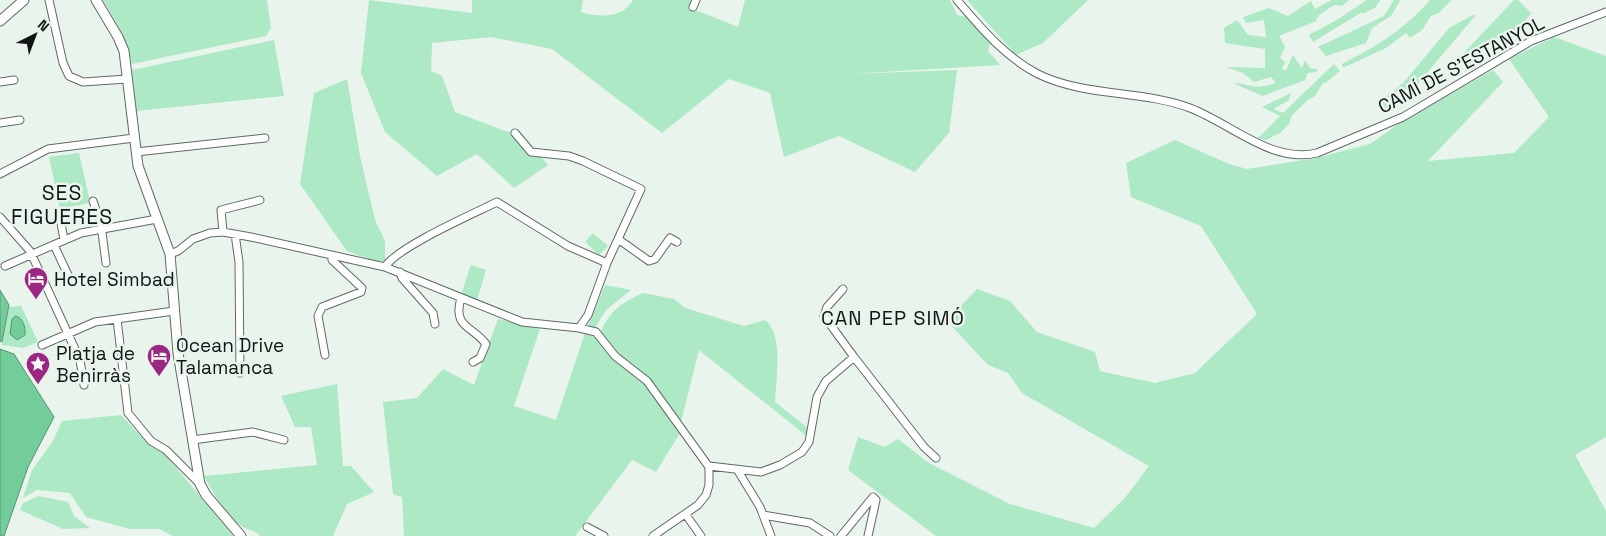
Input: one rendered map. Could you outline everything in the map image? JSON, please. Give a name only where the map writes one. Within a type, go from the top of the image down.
[{"type":"street","points":[[0,21],[24,0]]},
{"type":"street","points":[[49,0],[63,63],[69,76],[83,82],[127,79]]},
{"type":"street","points":[[96,0],[124,51],[138,166],[170,254],[178,353],[200,484]]},
{"type":"street","points":[[693,8],[696,0]]},
{"type":"street","name":"CAMÍ DE S'ESTANYOL","points":[[957,0],[999,47],[1043,76],[1078,86],[1166,100],[1211,117],[1258,143],[1294,155],[1317,153],[1403,117],[1532,41],[1606,12]]},
{"type":"street","points":[[0,82],[14,80]]},
{"type":"street","points":[[0,123],[20,120]]},
{"type":"street","points":[[515,133],[531,152],[568,156],[584,161],[640,189],[607,264],[588,315],[579,328]]},
{"type":"street","points":[[0,174],[48,149],[134,138]]},
{"type":"street","points":[[136,152],[265,138]]},
{"type":"street","points":[[223,232],[221,210],[260,200]]},
{"type":"street","points":[[93,201],[96,206],[101,229],[106,263]]},
{"type":"street","points":[[385,267],[391,260],[420,240],[497,202],[568,246],[607,264]]},
{"type":"street","points":[[59,212],[64,240]]},
{"type":"street","points":[[0,216],[32,254],[80,360],[84,385]]},
{"type":"street","points":[[5,266],[81,233],[157,219]]},
{"type":"street","points":[[170,254],[202,235],[223,232],[235,234],[385,267],[522,322],[579,328],[596,332],[615,356],[647,381],[709,466],[710,475],[706,495],[686,515],[653,536]]},
{"type":"street","points":[[235,234],[239,262],[240,373]]},
{"type":"street","points":[[618,239],[649,261],[655,259],[670,238],[677,242]]},
{"type":"street","points":[[54,245],[68,275]]},
{"type":"street","points":[[325,355],[318,316],[322,307],[339,298],[361,292],[362,288],[332,260],[332,256]]},
{"type":"street","points":[[400,272],[402,278],[433,313],[435,324]]},
{"type":"street","points":[[843,289],[826,307],[824,316],[924,447],[936,458]]},
{"type":"street","points":[[461,298],[458,309],[459,316],[475,336],[486,344],[480,358],[473,362]]},
{"type":"street","points":[[42,345],[95,322],[174,311]]},
{"type":"street","points":[[117,319],[128,413],[151,441],[166,450],[200,484],[206,495],[241,536]]},
{"type":"street","points":[[709,466],[738,471],[761,472],[780,465],[802,452],[809,442],[817,397],[826,381],[854,357]]},
{"type":"street","points":[[192,440],[253,432],[284,440]]},
{"type":"street","points":[[738,471],[763,515],[771,536]]},
{"type":"street","points":[[841,536],[873,497],[876,500],[868,536]]},
{"type":"street","points":[[686,515],[701,536]]},
{"type":"street","points":[[763,515],[810,523],[830,536]]},
{"type":"street","points":[[588,527],[604,536]]},
{"type":"shaded area","points":[[103,0],[267,0],[271,28],[266,36],[132,64],[113,15]]},
{"type":"shaded area","points":[[369,0],[472,13],[472,0],[583,0],[581,12],[602,16],[623,10],[633,0],[693,0],[690,8],[738,27],[745,0],[950,0],[957,15],[967,17],[990,44],[988,51],[1000,65],[848,74],[957,70],[949,133],[915,172],[839,136],[784,157],[770,93],[729,79],[662,133],[552,49],[491,37],[432,43],[431,71],[442,76],[455,112],[508,132],[518,129],[548,165],[514,188],[477,154],[437,176],[385,132],[361,73]]},
{"type":"shaded area","points":[[967,0],[1088,0],[1043,43],[1016,55]]},
{"type":"shaded area","points":[[1332,0],[1349,0],[1342,6],[1334,5],[1319,15],[1316,21],[1279,36],[1285,47],[1280,58],[1285,62],[1282,69],[1286,70],[1293,55],[1302,68],[1305,60],[1310,68],[1317,69],[1317,72],[1308,73],[1305,80],[1263,96],[1233,83],[1258,87],[1276,83],[1271,77],[1254,82],[1243,73],[1226,67],[1265,68],[1265,49],[1225,43],[1224,28],[1237,20],[1248,35],[1266,37],[1264,20],[1246,23],[1243,17],[1269,8],[1288,16],[1311,1],[1315,9]]},
{"type":"shaded area","points":[[1367,0],[1380,0],[1376,7],[1363,14],[1362,12],[1313,42],[1309,35]]},
{"type":"shaded area","points":[[1394,0],[1400,0],[1391,16],[1372,28],[1366,43],[1326,56],[1318,47],[1384,16]]},
{"type":"shaded area","points":[[1430,0],[1451,0],[1439,13],[1431,16],[1422,30],[1410,38],[1406,33],[1386,48],[1343,68],[1342,64],[1367,51],[1400,29]]},
{"type":"shaded area","points":[[1514,0],[1518,0],[1531,13],[1512,40],[1504,42],[1504,36],[1460,57]]},
{"type":"shaded area","points":[[1475,14],[1404,100],[1385,110],[1377,104],[1404,82],[1449,28]]},
{"type":"shaded area","points":[[1554,37],[1606,56],[1606,437],[1575,455],[1606,511],[1606,536],[936,536],[848,470],[858,437],[885,447],[898,439],[929,463],[1010,504],[1094,528],[1125,498],[1149,466],[1022,393],[1008,373],[988,365],[948,322],[948,319],[977,289],[1010,301],[1037,332],[1095,352],[1100,371],[1155,383],[1195,373],[1257,314],[1201,226],[1131,197],[1126,163],[1175,140],[1229,164],[1247,169],[1316,158],[1370,144],[1404,120],[1493,70],[1503,82],[1428,161],[1514,153],[1549,117],[1509,59]]},
{"type":"shaded area","points":[[274,40],[284,96],[136,111],[132,70]]},
{"type":"shaded area","points":[[1334,64],[1340,71],[1323,83],[1315,96],[1292,115],[1289,124],[1280,133],[1266,140],[1258,138],[1280,116],[1262,107],[1291,93],[1289,100],[1273,109],[1283,113]]},
{"type":"shaded area","points":[[347,79],[360,156],[375,220],[385,241],[385,261],[374,261],[347,251],[300,184],[314,93]]},
{"type":"shaded area","points":[[79,153],[89,197],[88,203],[60,209],[49,157]]},
{"type":"shaded area","points":[[593,233],[608,246],[599,255],[585,242]]},
{"type":"shaded area","points":[[471,265],[486,270],[477,300],[461,295]]},
{"type":"shaded area","points":[[605,285],[631,290],[606,310],[595,328],[588,326]]},
{"type":"shaded area","points":[[0,290],[9,305],[2,342],[0,341]]},
{"type":"shaded area","points":[[644,293],[674,299],[685,308],[744,326],[765,320],[771,327],[777,346],[775,402],[809,429],[808,437],[699,350],[681,422],[648,377],[621,356],[601,332],[608,318],[618,308],[630,299]]},
{"type":"shaded area","points":[[21,306],[38,342],[23,348],[2,345],[9,307]]},
{"type":"shaded area","points":[[15,316],[20,318],[25,329],[25,335],[17,340],[10,334],[12,319]]},
{"type":"shaded area","points":[[498,319],[540,329],[514,406],[556,420],[585,333],[596,337],[611,356],[651,390],[680,433],[656,472],[632,460],[575,536],[404,536],[402,497],[393,494],[383,402],[417,398],[443,369],[474,385]]},
{"type":"shaded area","points":[[0,349],[14,354],[54,417],[28,467],[4,536],[0,536]]},
{"type":"shaded area","points":[[337,384],[343,466],[351,466],[374,492],[347,504],[333,536],[260,536],[256,532],[237,523],[220,504],[204,476],[317,465],[311,427],[295,427],[281,396]]},
{"type":"shaded area","points":[[121,415],[150,446],[164,453],[233,536],[173,536],[159,529],[130,529],[86,517],[70,493],[37,490],[23,498],[32,470],[53,441],[62,421]]},
{"type":"shaded area","points":[[39,496],[68,502],[74,516],[90,528],[63,529],[20,510],[23,503]]},
{"type":"place","name":"Hotel Simbad","points":[[36,300]]},
{"type":"place","name":"Ocean Drive Talamanca","points":[[159,377]]},
{"type":"place","name":"Platja de Benirràs","points":[[38,385]]},
{"type":"district","name":"SES FIGUERES","points":[[62,204]]},
{"type":"district","name":"CAN PEP SIMÓ","points":[[893,318]]}]
